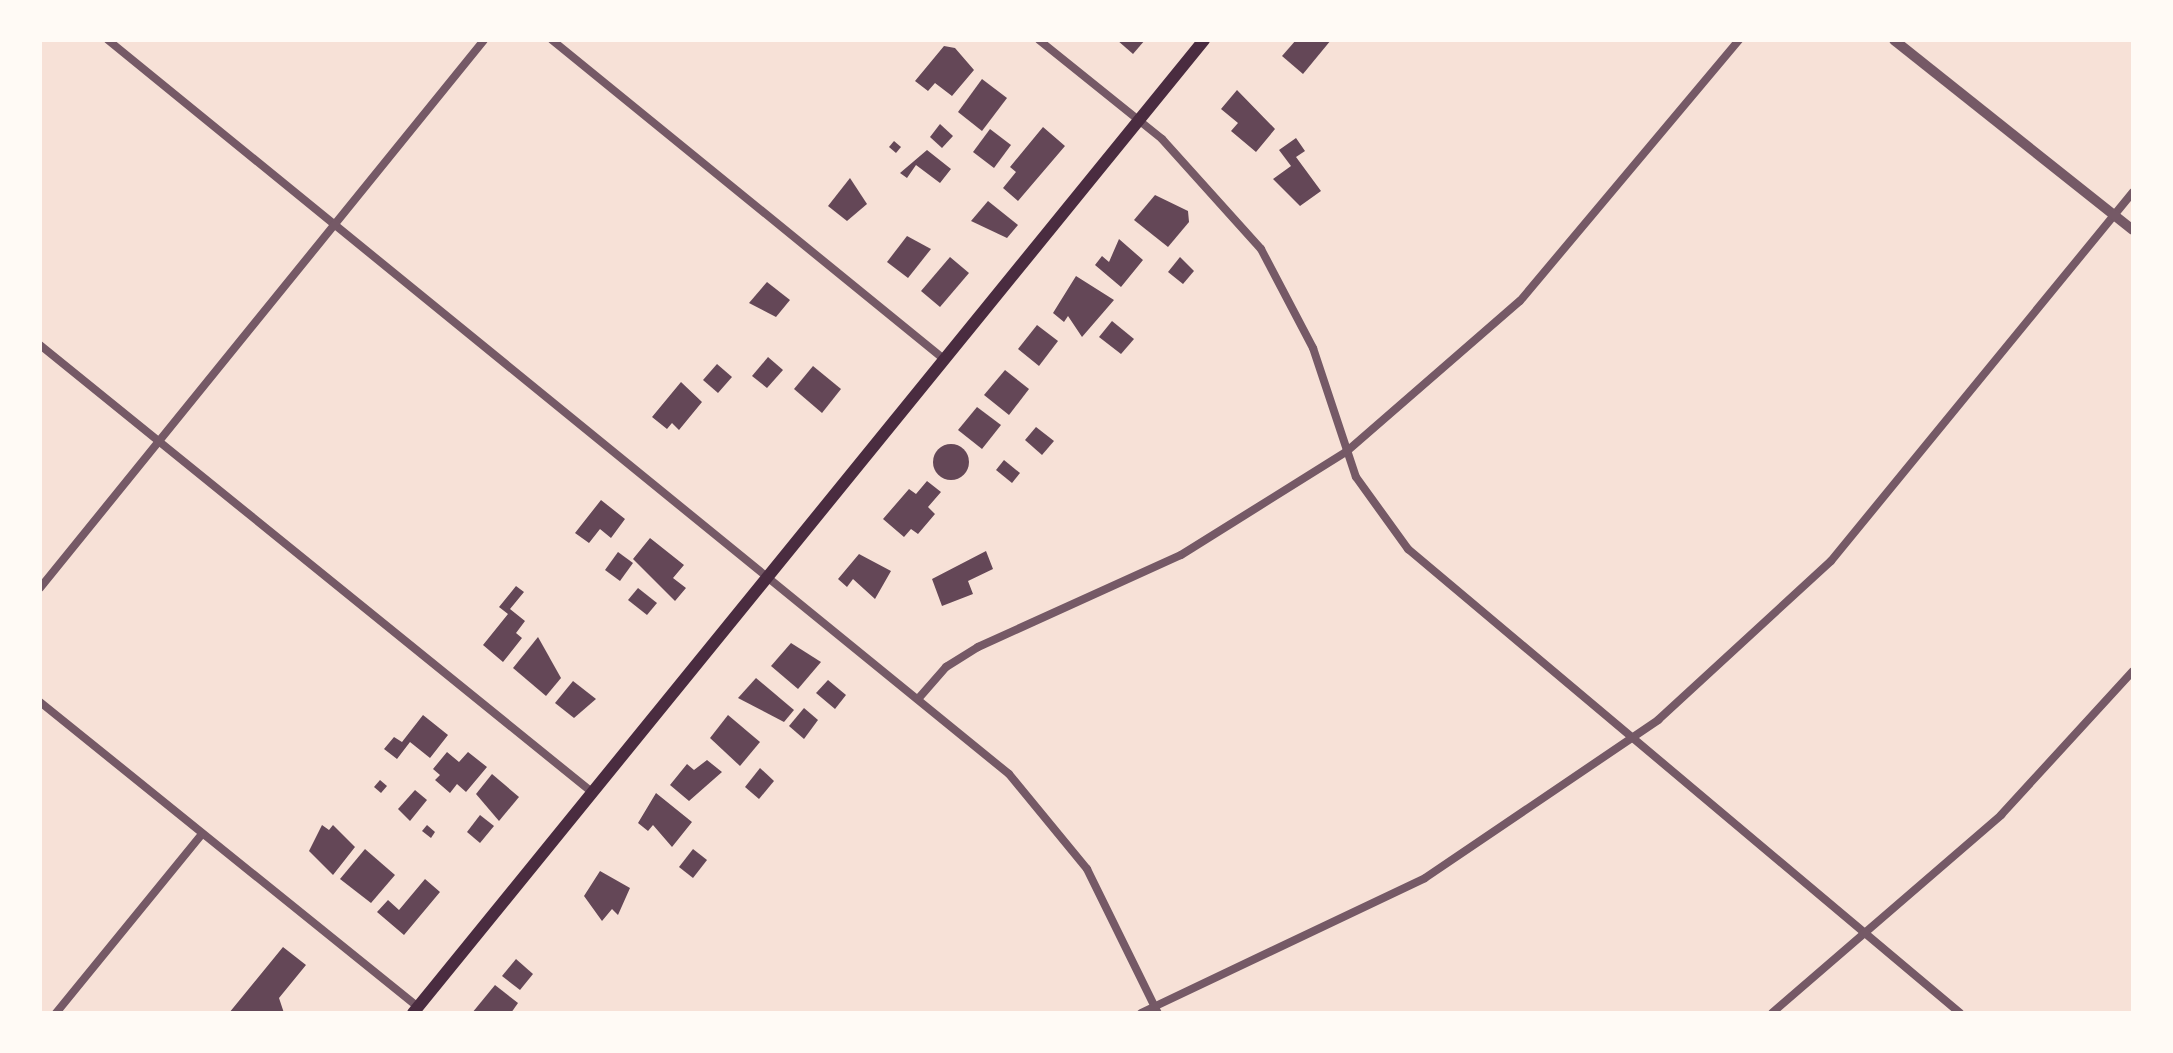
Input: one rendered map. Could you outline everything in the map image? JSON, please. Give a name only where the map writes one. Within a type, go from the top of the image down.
[{"type":"main road","points":[[415,1010],[1204,40]]},
{"type":"street","points":[[108,40],[769,574],[1009,774],[1069,844],[1156,1010]]},
{"type":"street","points":[[40,588],[484,40]]},
{"type":"street","points":[[552,40],[945,360]]},
{"type":"street","points":[[1039,40],[1139,121],[1204,179],[1261,249],[1313,348],[1346,452],[1408,549],[1960,1013]]},
{"type":"street","points":[[918,699],[946,667],[978,647],[1181,555],[1346,452],[1520,301],[1739,40]]},
{"type":"street","points":[[1894,40],[2133,230]]},
{"type":"street","points":[[1141,1013],[1156,1010],[1425,878],[1634,739],[1831,561],[2116,217],[2133,192]]},
{"type":"street","points":[[40,345],[593,793]]},
{"type":"street","points":[[1772,1013],[1869,936],[2001,815],[2131,677]]},
{"type":"street","points":[[40,702],[415,1010]]},
{"type":"street","points":[[56,1013],[202,834]]},
{"type":"building","points":[[1117,40],[1145,40],[1133,54]]},
{"type":"building","points":[[1296,40],[1331,40],[1303,74],[1282,56]]},
{"type":"building","points":[[944,46],[955,48],[974,70],[952,96],[935,83],[928,91],[915,81]]},
{"type":"building","points":[[982,79],[1007,98],[982,131],[958,112]]},
{"type":"building","points":[[1237,90],[1275,129],[1256,152],[1231,131],[1238,123],[1221,109]]},
{"type":"building","points":[[940,124],[953,136],[942,148],[930,137]]},
{"type":"building","points":[[1043,127],[1065,146],[1018,201],[1003,188],[1016,172],[1010,167]]},
{"type":"building","points":[[990,129],[1011,145],[994,168],[973,152]]},
{"type":"building","points":[[1296,138],[1305,151],[1296,157],[1321,191],[1300,206],[1273,179],[1291,166],[1279,150]]},
{"type":"building","points":[[894,141],[901,147],[896,153],[889,147]]},
{"type":"building","points":[[927,150],[951,169],[940,183],[916,165],[907,178],[900,173]]},
{"type":"building","points":[[850,178],[867,204],[847,221],[828,206]]},
{"type":"building","points":[[1155,195],[1188,211],[1189,222],[1168,247],[1134,220]]},
{"type":"building","points":[[988,201],[1018,225],[1007,238],[971,221]]},
{"type":"building","points":[[907,236],[931,249],[908,278],[887,262]]},
{"type":"building","points":[[1119,239],[1143,260],[1121,287],[1095,265],[1102,256],[1109,262]]},
{"type":"building","points":[[950,257],[969,273],[940,307],[921,291]]},
{"type":"building","points":[[1180,257],[1194,271],[1183,284],[1168,272]]},
{"type":"building","points":[[1076,276],[1114,300],[1082,337],[1068,316],[1064,322],[1053,313]]},
{"type":"building","points":[[767,282],[790,300],[776,317],[749,303]]},
{"type":"building","points":[[1112,321],[1134,339],[1121,354],[1099,337]]},
{"type":"building","points":[[1037,325],[1058,341],[1039,366],[1018,349]]},
{"type":"building","points":[[768,357],[783,370],[767,388],[752,376]]},
{"type":"building","points":[[717,364],[732,377],[718,393],[703,380]]},
{"type":"building","points":[[813,366],[841,389],[822,413],[794,389]]},
{"type":"building","points":[[1005,370],[1029,389],[1009,415],[984,395]]},
{"type":"building","points":[[681,382],[702,402],[679,430],[672,423],[667,429],[652,417]]},
{"type":"building","points":[[977,407],[1001,425],[982,449],[958,430]]},
{"type":"building","points":[[1036,427],[1054,441],[1042,455],[1025,440]]},
{"type":"building","points":[[951,444],[964,449],[969,462],[964,475],[951,480],[938,475],[933,462],[938,449]]},
{"type":"building","points":[[1004,460],[1020,473],[1012,483],[996,470]]},
{"type":"building","points":[[927,481],[941,492],[928,507],[935,514],[918,534],[911,529],[904,537],[883,519],[909,489],[916,494]]},
{"type":"building","points":[[601,500],[625,519],[611,538],[600,529],[589,543],[575,533]]},
{"type":"building","points":[[650,538],[684,565],[673,578],[686,588],[675,601],[633,559]]},
{"type":"building","points":[[986,551],[993,569],[968,581],[973,594],[942,606],[932,579]]},
{"type":"building","points":[[618,552],[633,563],[620,581],[605,570]]},
{"type":"building","points":[[859,554],[891,571],[875,599],[853,579],[847,587],[838,579]]},
{"type":"building","points":[[516,586],[524,592],[510,609],[525,621],[516,633],[522,638],[503,662],[483,645],[508,614],[499,607]]},
{"type":"building","points":[[638,588],[657,603],[647,615],[628,600]]},
{"type":"building","points":[[538,637],[561,678],[546,696],[513,668]]},
{"type":"building","points":[[791,643],[821,662],[798,689],[771,666]]},
{"type":"building","points":[[756,678],[794,710],[784,722],[738,698]]},
{"type":"building","points":[[828,680],[846,695],[835,709],[816,693]]},
{"type":"building","points":[[573,681],[596,699],[574,718],[555,703]]},
{"type":"building","points":[[804,708],[818,720],[804,739],[789,726]]},
{"type":"building","points":[[423,715],[448,735],[430,758],[410,742],[397,759],[384,749],[394,737],[402,742]]},
{"type":"building","points":[[728,715],[760,742],[740,766],[710,738]]},
{"type":"building","points":[[447,752],[459,762],[468,752],[487,767],[466,792],[457,784],[450,793],[435,780],[440,775],[433,769]]},
{"type":"building","points":[[707,760],[722,772],[689,801],[670,785],[687,764],[694,770]]},
{"type":"building","points":[[760,768],[774,781],[759,799],[745,787]]},
{"type":"building","points":[[492,774],[519,797],[499,821],[476,794]]},
{"type":"building","points":[[380,780],[387,786],[381,793],[374,787]]},
{"type":"building","points":[[415,790],[427,800],[410,821],[398,809]]},
{"type":"building","points":[[656,793],[692,822],[672,847],[653,825],[648,831],[638,823]]},
{"type":"building","points":[[480,815],[494,826],[480,843],[467,832]]},
{"type":"building","points":[[322,825],[329,830],[333,825],[355,847],[333,875],[309,851]]},
{"type":"building","points":[[427,825],[435,832],[431,838],[422,831]]},
{"type":"building","points":[[365,849],[395,875],[371,903],[340,879]]},
{"type":"building","points":[[693,849],[707,860],[693,878],[679,867]]},
{"type":"building","points":[[600,871],[630,888],[618,915],[612,909],[602,921],[584,896]]},
{"type":"building","points":[[425,879],[440,892],[404,935],[377,912],[388,900],[399,910]]},
{"type":"building","points":[[283,947],[306,965],[279,998],[284,1013],[229,1013]]},
{"type":"building","points":[[516,959],[533,974],[520,990],[502,976]]},
{"type":"building","points":[[495,985],[518,1003],[511,1013],[472,1013]]}]
